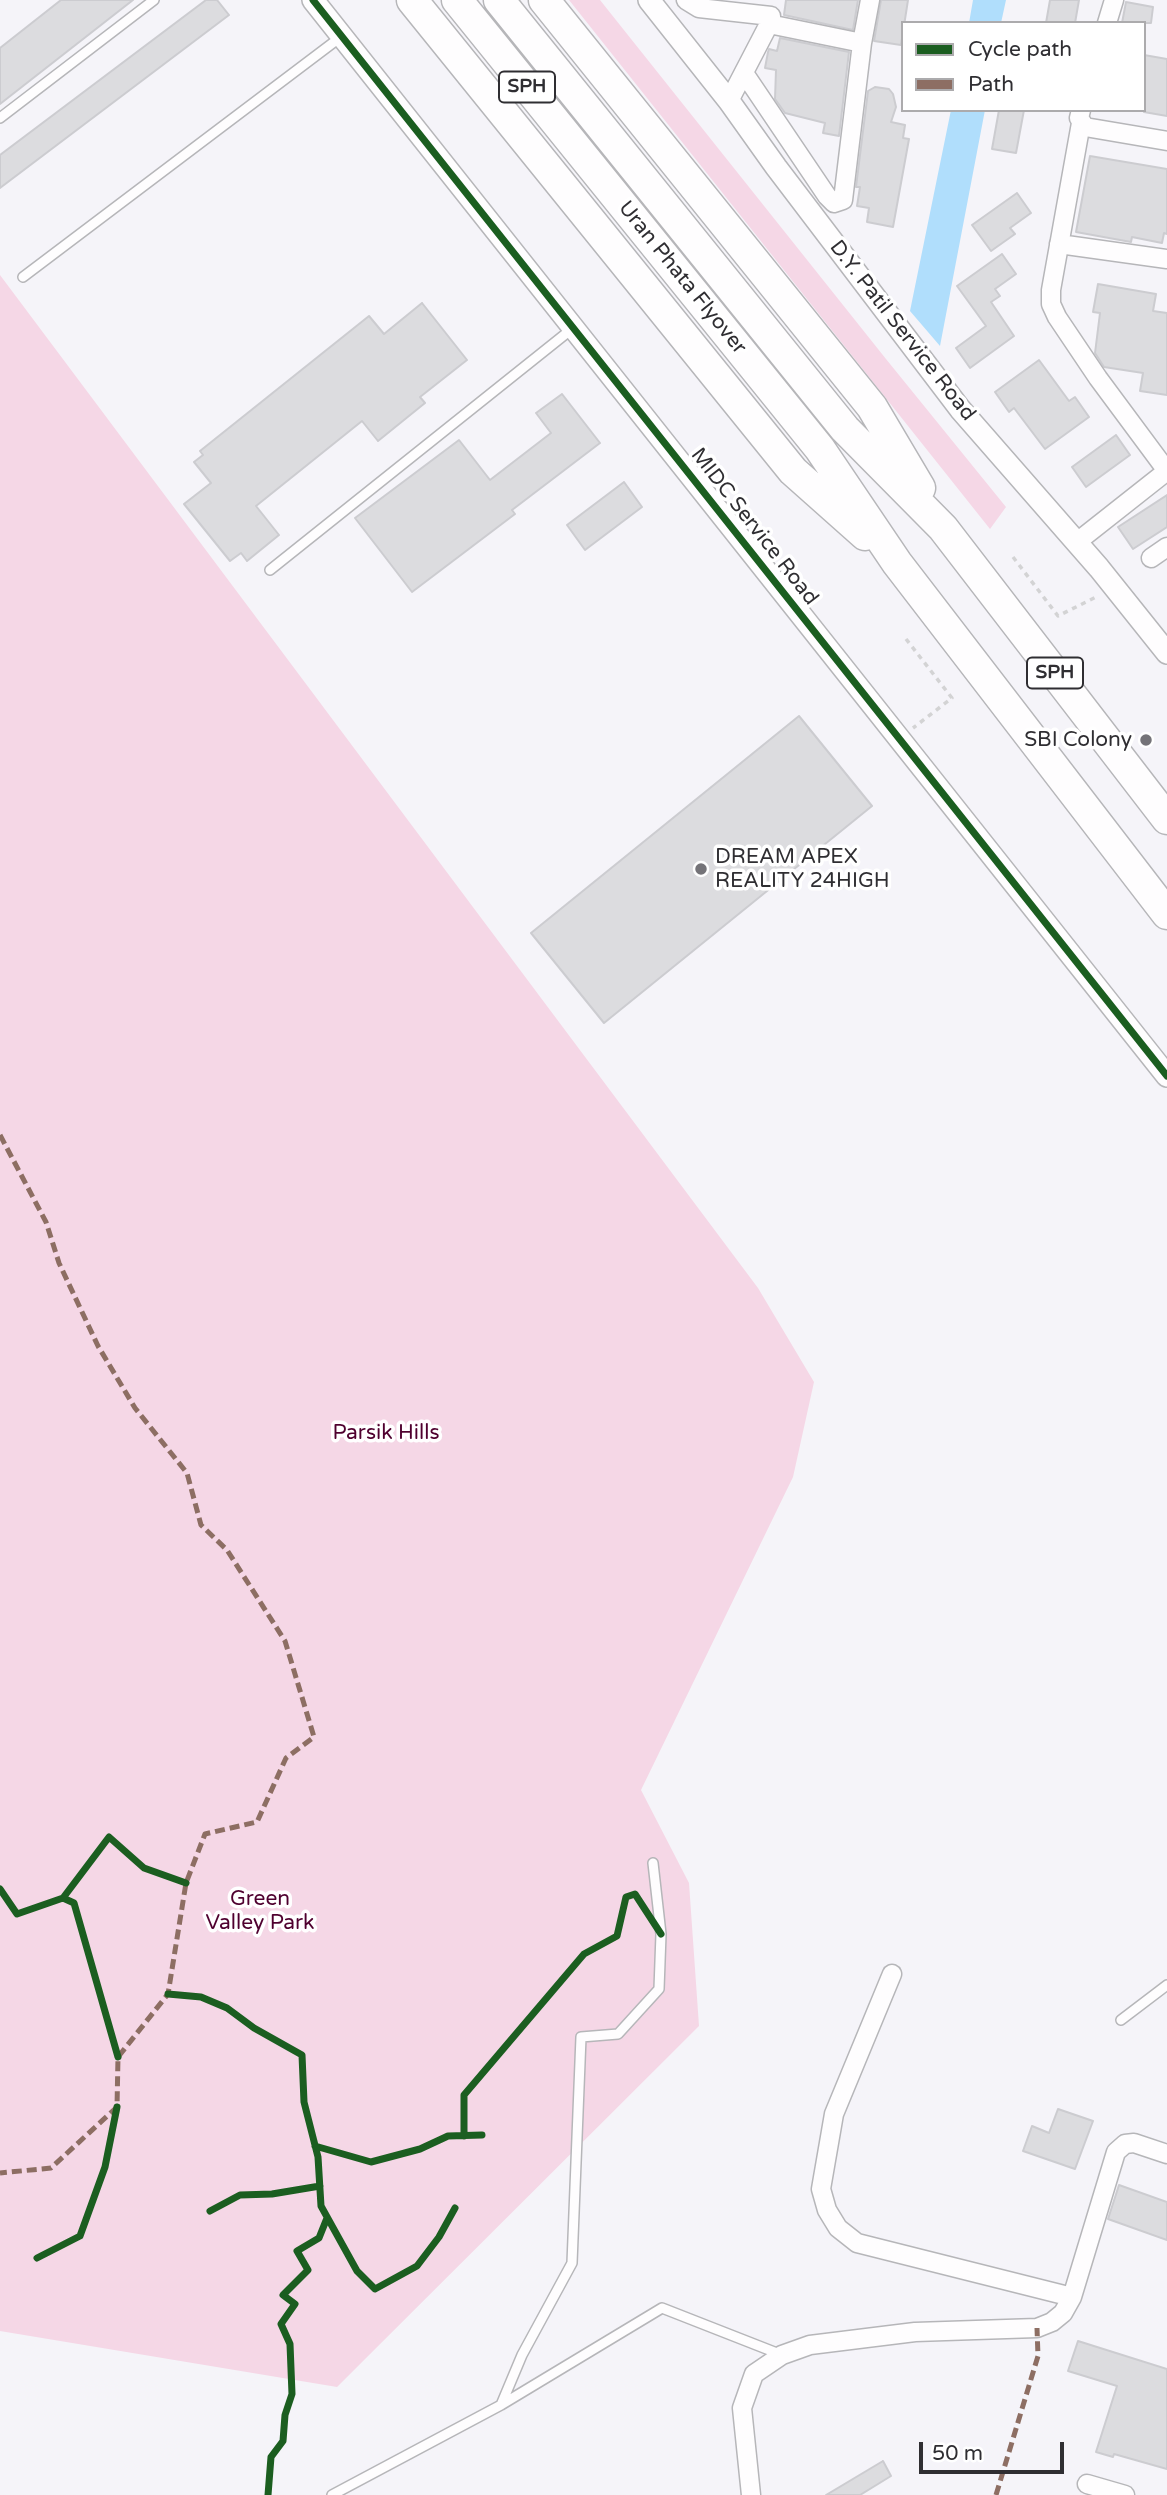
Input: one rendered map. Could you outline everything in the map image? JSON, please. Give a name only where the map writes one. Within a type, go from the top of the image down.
[{"type":"highway","points":[[412,0],[793,471],[897,563]]},
{"type":"highway","name":"Uran Phata Flyover","points":[[457,0],[820,449],[897,563]]},
{"type":"highway","name":"Uran Phata Flyover","points":[[499,0],[845,429],[943,528]]},
{"type":"highway","points":[[544,0],[872,407],[943,528]]},
{"type":"highway","name":"SPH","points":[[943,528],[1167,819]]},
{"type":"highway","name":"SPH","points":[[897,563],[1167,915]]},
{"type":"street","name":"MIDC Service Road","points":[[313,0],[1167,1076]]},
{"type":"street","name":"D.Y. Patil Service Road","points":[[649,0],[960,409],[1077,542],[1167,653]]},
{"type":"street","points":[[686,0],[699,8],[722,5],[772,13],[862,43]]},
{"type":"street","points":[[744,73],[827,196],[834,203],[843,200],[862,43],[870,0]]},
{"type":"street","points":[[1108,21],[1114,0]]},
{"type":"street","points":[[729,102],[772,13]]},
{"type":"street","points":[[1077,542],[1167,471],[1057,317],[1052,304],[1051,290],[1081,117]]},
{"type":"street","points":[[1081,117],[1085,127],[1167,141]]},
{"type":"street","points":[[1059,244],[1167,260]]},
{"type":"street","points":[[1151,558],[1167,547]]},
{"type":"street","points":[[892,1974],[834,2114],[821,2189],[827,2210],[838,2228],[857,2244],[1072,2297]]},
{"type":"street","points":[[751,2495],[742,2408],[754,2374],[782,2355],[810,2345],[915,2332],[1037,2328],[1052,2322],[1063,2313],[1072,2297],[1116,2152],[1125,2144],[1135,2143],[1167,2154]]},
{"type":"street","points":[[1087,2484],[1125,2495]]},
{"type":"lane","points":[[0,118],[154,0]]},
{"type":"lane","points":[[23,277],[342,36]]},
{"type":"lane","points":[[270,570],[573,328]]},
{"type":"lane","points":[[501,2405],[522,2355],[572,2263],[581,2037],[618,2034],[659,1989],[660,1934],[653,1863]]},
{"type":"lane","points":[[1122,2020],[1167,1985]]},
{"type":"lane","points":[[332,2495],[501,2405],[662,2308],[782,2355]]},
{"type":"path","points":[[1013,557],[1058,616],[1114,588]]},
{"type":"path","points":[[900,739],[952,698],[906,639]]},
{"type":"green space","points":[[569,0],[600,0],[1006,507],[990,529]]},
{"type":"green space","name":"Parsik Hills","points":[[0,275],[758,1288],[814,1382],[793,1477],[641,1790],[689,1883],[699,2026],[337,2387],[0,2331]]},
{"type":"water","points":[[973,0],[1006,0],[1001,21],[969,21]]},
{"type":"water","points":[[951,112],[985,112],[940,346],[910,311]]},
{"type":"building","points":[[61,0],[133,0],[0,104],[0,48]]},
{"type":"building","points":[[206,0],[217,0],[229,15],[0,188],[0,155]]},
{"type":"building","points":[[786,0],[858,0],[853,30],[784,15]]},
{"type":"building","points":[[881,0],[908,0],[905,21],[901,21],[901,45],[874,41]]},
{"type":"building","points":[[1050,0],[1079,0],[1075,21],[1046,21]]},
{"type":"building","points":[[1126,2],[1153,7],[1151,23],[1122,21]]},
{"type":"building","points":[[780,38],[849,52],[839,136],[823,133],[825,123],[785,113],[775,99],[776,70],[765,68],[769,49],[777,51]]},
{"type":"building","points":[[1146,55],[1167,59],[1167,116],[1144,112]]},
{"type":"building","points":[[875,87],[889,89],[893,94],[896,107],[891,122],[905,125],[903,138],[909,139],[893,227],[867,222],[869,208],[857,206],[860,187],[856,187],[868,91]]},
{"type":"building","points":[[999,112],[1024,112],[1016,153],[992,149]]},
{"type":"building","points":[[1090,156],[1167,169],[1167,234],[1164,233],[1162,243],[1132,237],[1131,242],[1076,232]]},
{"type":"building","points":[[1017,193],[1031,213],[1010,228],[1015,234],[991,251],[972,225]]},
{"type":"building","points":[[1002,254],[1016,274],[995,289],[1000,296],[991,302],[1014,336],[970,368],[956,348],[986,326],[957,286]]},
{"type":"building","points":[[1098,284],[1156,294],[1153,311],[1167,313],[1167,395],[1140,391],[1143,373],[1104,367],[1095,353],[1100,313],[1093,312]]},
{"type":"building","points":[[422,303],[467,360],[420,397],[425,403],[378,441],[362,421],[256,506],[279,535],[247,561],[241,553],[230,561],[184,504],[211,483],[194,462],[203,455],[200,451],[369,316],[384,334]]},
{"type":"building","points":[[1039,360],[1069,401],[1075,397],[1089,417],[1045,449],[1014,408],[1009,412],[995,392]]},
{"type":"building","points":[[562,394],[600,443],[512,510],[515,514],[412,592],[355,518],[459,440],[490,480],[551,433],[536,413]]},
{"type":"building","points":[[1116,435],[1130,455],[1086,487],[1072,467]]},
{"type":"building","points":[[624,482],[642,507],[585,550],[567,525]]},
{"type":"building","points":[[1167,495],[1167,527],[1133,549],[1118,527]]},
{"type":"building","name":"DREAM APEX REALITY 24HIGH","points":[[799,716],[872,806],[604,1023],[531,933]]},
{"type":"building","points":[[1058,2109],[1093,2121],[1075,2169],[1023,2151],[1032,2126],[1049,2133]]},
{"type":"building","points":[[1119,2185],[1167,2202],[1167,2240],[1108,2219]]},
{"type":"building","points":[[1078,2341],[1167,2369],[1167,2469],[1114,2454],[1113,2457],[1096,2452],[1117,2386],[1068,2371]]},
{"type":"building","points":[[883,2461],[891,2476],[860,2495],[826,2495]]},
{"type":"marked path","points":[[0,1135],[46,1222],[59,1263],[98,1346],[135,1408],[187,1473],[201,1525],[227,1550],[285,1641],[314,1737],[286,1758],[257,1822],[205,1834],[186,1883],[168,1994],[118,2057],[117,2107],[51,2168],[0,2173]]},
{"type":"marked path","points":[[996,2495],[1038,2356],[1037,2328]]},
{"type":"cycle path","points":[[313,0],[1167,1076]]},
{"type":"cycle path","points":[[0,1889],[17,1914],[63,1898],[109,1837],[144,1868],[186,1883]]},
{"type":"cycle path","points":[[464,2136],[464,2095],[584,1954],[617,1936],[626,1897],[635,1894],[661,1934]]},
{"type":"cycle path","points":[[63,1898],[74,1903],[118,2057]]},
{"type":"cycle path","points":[[168,1994],[201,1997],[227,2008],[254,2028],[302,2055],[304,2102],[318,2157],[321,2206],[357,2271],[375,2289],[417,2266],[439,2237],[455,2208]]},
{"type":"cycle path","points":[[37,2258],[80,2236],[105,2167],[117,2107]]},
{"type":"cycle path","points":[[315,2146],[371,2162],[420,2149],[448,2136],[482,2135]]},
{"type":"cycle path","points":[[210,2211],[240,2195],[272,2194],[320,2186]]},
{"type":"cycle path","points":[[268,2495],[271,2457],[283,2441],[285,2415],[292,2394],[290,2344],[281,2324],[295,2304],[283,2295],[308,2270],[297,2251],[319,2238],[327,2218]]},
{"type":"place","name":"SBI Colony","points":[[1146,740]]},
{"type":"place","name":"DREAM APEX REALITY 24HIGH","points":[[701,869]]},
{"type":"park label","name":"Green Valley Park","points":[[260,1911]]}]
